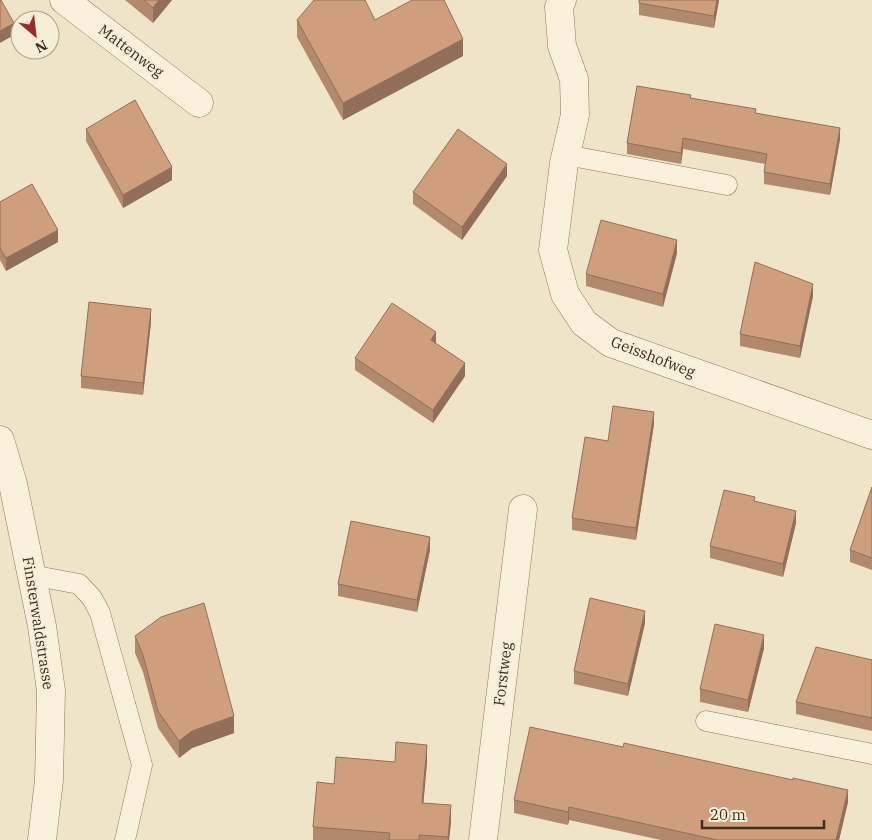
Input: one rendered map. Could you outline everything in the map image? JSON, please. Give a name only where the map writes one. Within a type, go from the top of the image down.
[{"type":"street","name":"Mattenweg","points":[[64,0],[199,103]]},
{"type":"street","name":"Geisshofweg","points":[[562,0],[559,6],[562,46],[574,79],[575,114],[566,155],[552,250],[565,294],[584,323],[611,343],[872,435]]},
{"type":"street","name":"Finsterwaldstrasse","points":[[0,440],[13,484],[42,626],[50,691],[49,780],[42,840]]},
{"type":"street","name":"Forstweg","points":[[483,840],[523,509]]},
{"type":"lane","points":[[566,155],[727,185]]},
{"type":"lane","points":[[31,574],[79,584],[92,598],[100,613],[142,765],[125,840]]},
{"type":"lane","points":[[706,721],[872,754]]},
{"type":"building","points":[[1,0],[10,16],[10,25],[0,31]]},
{"type":"building","points":[[144,0],[159,0],[153,8]]},
{"type":"building","points":[[314,0],[365,0],[375,20],[412,0],[444,0],[463,39],[343,103],[297,20]]},
{"type":"building","points":[[639,0],[717,0],[714,16],[639,3]]},
{"type":"building","points":[[637,86],[691,95],[690,98],[756,109],[755,113],[840,128],[830,184],[764,172],[767,154],[683,138],[681,153],[627,143]]},
{"type":"building","points":[[135,100],[172,167],[123,195],[86,129]]},
{"type":"building","points":[[458,129],[507,164],[462,227],[413,192]]},
{"type":"building","points":[[32,184],[58,230],[6,258],[0,248],[0,202]]},
{"type":"building","points":[[601,220],[677,240],[663,294],[586,274]]},
{"type":"building","points":[[755,262],[813,284],[800,346],[740,334]]},
{"type":"building","points":[[89,302],[151,309],[143,383],[81,376]]},
{"type":"building","points":[[392,303],[436,332],[431,340],[465,363],[433,410],[355,358]]},
{"type":"building","points":[[613,406],[654,412],[636,528],[572,518],[585,437],[608,441]]},
{"type":"building","points":[[872,487],[872,558],[850,550]]},
{"type":"building","points":[[724,490],[755,497],[754,501],[796,511],[783,564],[710,546]]},
{"type":"building","points":[[351,521],[430,537],[417,600],[338,584]]},
{"type":"building","points":[[590,598],[645,611],[628,684],[574,671]]},
{"type":"building","points":[[204,603],[234,716],[192,731],[179,741],[158,711],[143,655],[135,636],[161,617]]},
{"type":"building","points":[[715,624],[764,635],[748,700],[700,689]]},
{"type":"building","points":[[816,647],[872,660],[872,718],[796,702]]},
{"type":"building","points":[[530,727],[623,747],[624,743],[793,780],[793,778],[848,790],[836,840],[717,840],[569,807],[568,812],[514,800]]},
{"type":"building","points":[[396,742],[427,745],[422,803],[451,805],[448,837],[419,835],[419,840],[389,840],[390,833],[313,827],[317,782],[334,784],[336,757],[395,762]]}]
